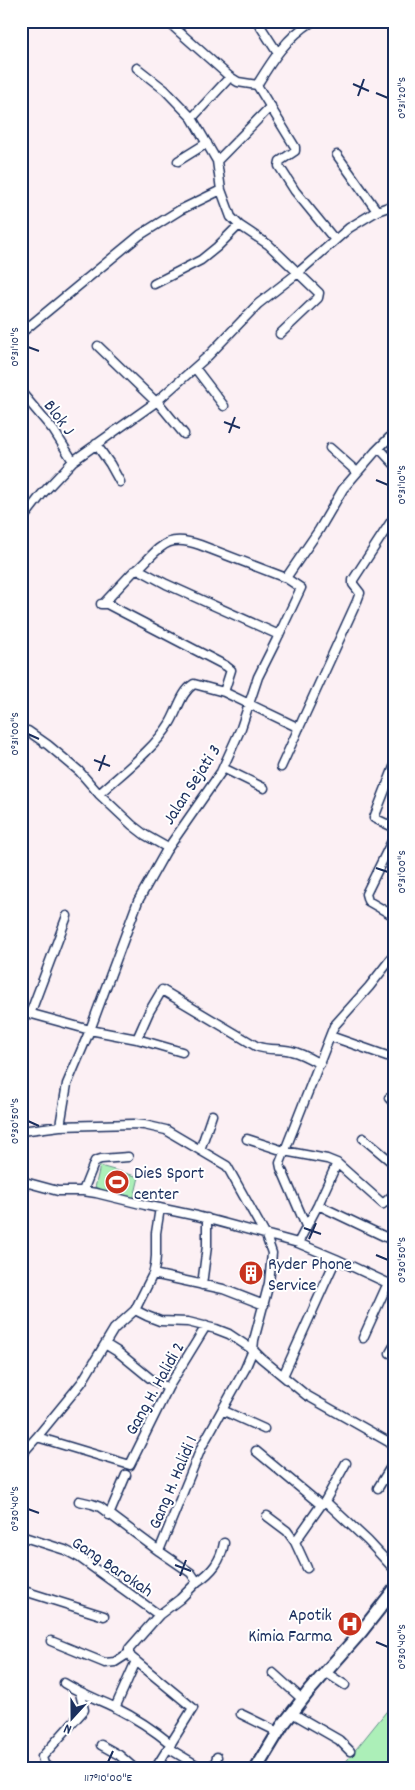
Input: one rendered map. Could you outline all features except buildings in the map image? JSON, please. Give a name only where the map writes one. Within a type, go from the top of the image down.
[{"type":"main road","points":[[256,1769],[278,1732],[302,1699],[361,1632],[394,1590]]},
{"type":"street","points":[[167,21],[238,82],[257,85],[295,147],[294,151],[280,161],[279,166],[296,191],[335,240]]},
{"type":"street","points":[[257,21],[277,52]]},
{"type":"street","points":[[296,21],[301,29]]},
{"type":"street","points":[[257,85],[277,52],[301,29],[313,21]]},
{"type":"street","points":[[137,68],[165,90],[192,118],[217,161],[221,190],[226,208],[231,217],[239,225],[269,245],[299,272],[320,295],[280,334]]},
{"type":"street","points":[[192,118],[230,76]]},
{"type":"street","points":[[217,161],[271,106]]},
{"type":"street","points":[[178,161],[206,143]]},
{"type":"street","points":[[337,155],[377,211]]},
{"type":"street","points":[[21,333],[140,235],[180,210],[221,190]]},
{"type":"street","points":[[21,521],[42,494],[73,461],[156,401],[195,368],[258,304],[299,272],[335,240],[377,211],[394,204]]},
{"type":"street","points":[[154,284],[201,260],[239,225]]},
{"type":"street","points":[[98,346],[156,401],[184,434]]},
{"type":"street","points":[[195,368],[224,406]]},
{"type":"street","name":"Blok J","points":[[22,396],[54,431],[73,461]]},
{"type":"street","points":[[224,692],[231,670],[226,666],[102,604],[166,542],[177,539],[200,544],[286,578],[319,530],[335,502],[357,472],[394,433]]},
{"type":"street","points":[[96,444],[120,482]]},
{"type":"street","points":[[330,448],[357,472]]},
{"type":"street","points":[[378,448],[394,464]]},
{"type":"street","points":[[281,767],[360,593],[353,584],[353,580],[394,516]]},
{"type":"street","points":[[138,569],[166,584],[279,635]]},
{"type":"street","name":"Jalan Sejati 3","points":[[60,1126],[67,1084],[90,1030],[138,901],[168,848],[223,768],[242,728],[258,676],[301,588],[286,578]]},
{"type":"street","points":[[99,794],[156,742],[170,723],[188,688],[194,684],[224,692],[299,728]]},
{"type":"street","points":[[21,731],[28,731],[48,745],[79,771],[99,794],[145,835],[168,848]]},
{"type":"street","points":[[394,767],[374,818],[393,827],[394,835],[366,894],[368,901],[394,916]]},
{"type":"street","points":[[223,768],[264,788]]},
{"type":"street","points":[[30,1014],[67,916]]},
{"type":"street","points":[[306,1226],[280,1168],[284,1150],[337,1022],[369,987],[394,955]]},
{"type":"street","points":[[137,1039],[149,1012],[162,990],[264,1050],[279,1049],[292,1051],[320,1064]]},
{"type":"street","points":[[21,1011],[182,1052]]},
{"type":"street","points":[[330,1036],[387,1056]]},
{"type":"street","points":[[200,1150],[212,1115]]},
{"type":"street","name":"Gang H. Halidi 1","points":[[21,1131],[60,1126],[144,1125],[166,1130],[227,1166],[270,1244],[272,1262],[253,1350],[191,1470],[159,1551],[191,1573],[197,1582]]},
{"type":"street","points":[[362,1138],[394,1164]]},
{"type":"street","points":[[247,1139],[337,1163],[382,1204],[386,1203],[394,1194]]},
{"type":"street","points":[[83,1191],[95,1161],[128,1157]]},
{"type":"street","points":[[298,1243],[337,1163]]},
{"type":"street","points":[[21,1181],[58,1191],[83,1191],[207,1218],[266,1236],[298,1243],[336,1258],[391,1285],[363,1338]]},
{"type":"street","points":[[318,1205],[394,1241]]},
{"type":"street","points":[[21,1455],[82,1382],[114,1329],[135,1310],[153,1274],[160,1208]]},
{"type":"street","points":[[202,1285],[207,1246],[207,1218]]},
{"type":"street","points":[[283,1376],[336,1258]]},
{"type":"street","points":[[153,1274],[224,1289],[264,1304]]},
{"type":"street","points":[[135,1310],[160,1321],[188,1322],[229,1334],[253,1350],[306,1395],[328,1410],[394,1446]]},
{"type":"street","name":"Gang H. Halidi 2","points":[[35,1439],[130,1465],[168,1388],[206,1326]]},
{"type":"street","points":[[105,1344],[118,1352],[150,1379],[168,1388]]},
{"type":"street","points":[[222,1410],[264,1429]]},
{"type":"street","points":[[256,1451],[368,1541],[394,1569]]},
{"type":"street","points":[[378,1488],[394,1462]]},
{"type":"street","points":[[296,1542],[323,1503],[346,1464]]},
{"type":"street","points":[[109,1515],[126,1475]]},
{"type":"street","points":[[79,1501],[100,1507],[159,1551]]},
{"type":"street","points":[[266,1516],[287,1531],[296,1542],[307,1568]]},
{"type":"street","name":"Gang Barokah","points":[[21,1536],[65,1550],[80,1558],[159,1615]]},
{"type":"street","points":[[51,1641],[105,1663],[115,1662],[129,1653],[132,1646],[159,1615],[211,1571],[217,1563],[224,1543]]},
{"type":"street","points":[[21,1590],[104,1616]]},
{"type":"street","points":[[129,1653],[136,1661],[193,1708],[155,1769]]},
{"type":"street","points":[[115,1708],[136,1661]]},
{"type":"street","points":[[273,1672],[302,1699]]},
{"type":"street","points":[[325,1672],[346,1685]]},
{"type":"street","points":[[64,1683],[80,1693],[115,1708],[156,1732],[170,1746],[204,1769]]},
{"type":"street","points":[[50,1769],[44,1764],[42,1757],[84,1710],[80,1693]]},
{"type":"street","points":[[292,1713],[338,1740],[350,1751]]},
{"type":"street","points":[[242,1714],[278,1732]]},
{"type":"street","points":[[101,1745],[119,1755],[135,1769]]},
{"type":"street","points":[[213,1769],[217,1757]]},
{"type":"green space","name":"DieS Sport center","points":[[100,1166],[139,1177],[134,1198],[95,1188]]},
{"type":"green space","points":[[394,1702],[394,1769],[340,1769]]},
{"type":"place","name":"DieS Sport center","points":[[117,1182]]},
{"type":"place","name":"Ryder Phone Service","points":[[251,1273]]},
{"type":"place","name":"Apotik Kimia Farma","points":[[350,1624]]}]
